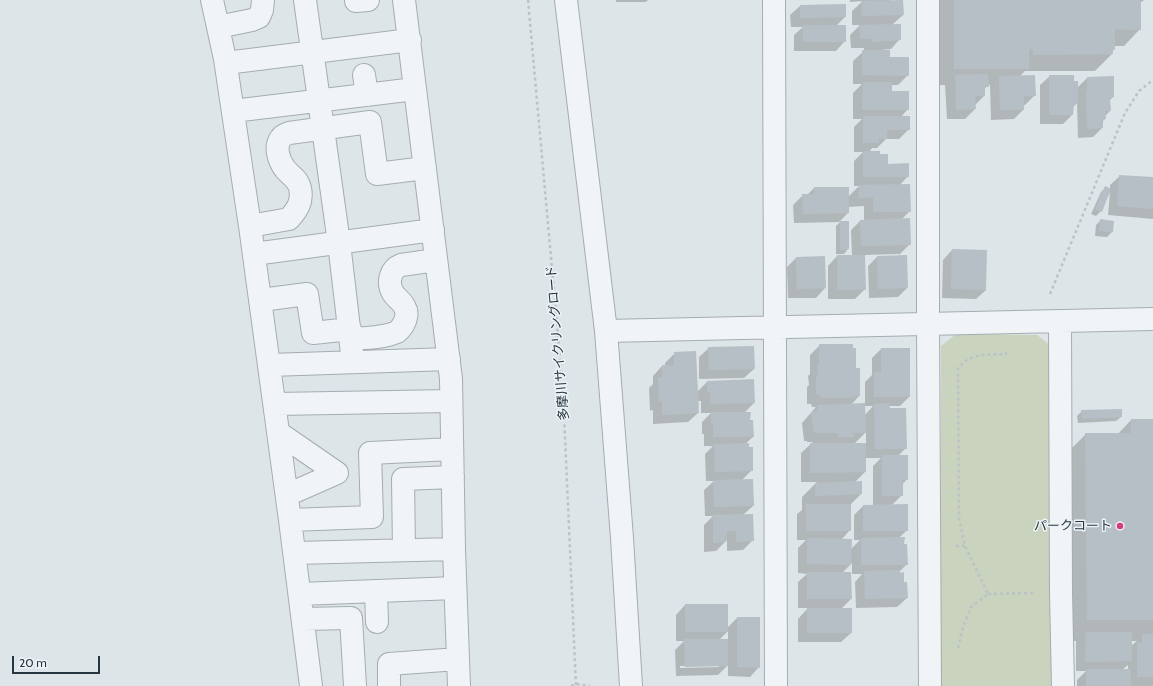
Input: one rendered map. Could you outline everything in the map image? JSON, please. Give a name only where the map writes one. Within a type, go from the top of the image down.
[{"type":"street","points":[[212,0],[226,63],[261,300],[295,553],[311,686]]},
{"type":"street","points":[[218,27],[252,20],[259,17],[262,10],[263,0]]},
{"type":"street","points":[[305,0],[339,242],[353,362]]},
{"type":"street","points":[[356,0],[368,0]]},
{"type":"street","points":[[404,0],[451,379],[452,477],[458,686]]},
{"type":"street","points":[[566,0],[606,331],[622,538],[631,686]]},
{"type":"street","points":[[774,0],[776,686]]},
{"type":"street","points":[[928,0],[930,686]]},
{"type":"street","points":[[226,63],[410,40]]},
{"type":"street","points":[[233,111],[319,101],[366,85],[415,90]]},
{"type":"street","points":[[250,226],[289,219],[298,208],[301,199],[300,187],[295,178],[280,162],[278,153],[278,144],[282,136],[289,133],[370,122],[377,174],[425,168]]},
{"type":"street","points":[[254,254],[433,230]]},
{"type":"street","points":[[261,300],[308,294],[313,333],[388,335],[399,331],[405,322],[407,313],[405,306],[393,293],[391,288],[391,273],[396,267],[401,265],[436,260]]},
{"type":"street","points":[[606,331],[1153,319]]},
{"type":"street","points":[[1060,321],[1063,686]]},
{"type":"street","points":[[270,365],[449,359]]},
{"type":"street","points":[[275,404],[451,401]]},
{"type":"street","points":[[279,433],[338,473],[287,495]]},
{"type":"street","points":[[290,520],[372,517],[370,453],[452,450]]},
{"type":"street","points":[[404,550],[403,479],[452,477]]},
{"type":"street","points":[[295,553],[454,549]]},
{"type":"street","points":[[300,594],[455,588]]},
{"type":"street","points":[[376,591],[377,622]]},
{"type":"street","points":[[303,620],[351,618],[355,686]]},
{"type":"street","points":[[389,686],[389,664],[458,659]]},
{"type":"path","name":"多摩川サイクリングロード","points":[[528,0],[563,392],[576,685]]},
{"type":"path","points":[[1039,321],[1125,113],[1139,91],[1153,80]]},
{"type":"path","points":[[988,594],[965,546],[959,519],[958,368],[968,360],[980,355],[1006,354],[1005,322]]},
{"type":"path","points":[[957,651],[963,627],[971,607],[988,594],[1062,593]]},
{"type":"path","points":[[571,686],[590,686]]},
{"type":"green space","points":[[956,334],[1037,335],[1050,345],[1052,686],[941,686],[941,346]]},
{"type":"building","points":[[903,0],[904,15],[862,16],[861,1]]},
{"type":"building","points":[[954,0],[1141,0],[1141,30],[1115,29],[1115,50],[1113,49],[1113,54],[1033,55],[1033,49],[1029,49],[1029,69],[954,69]]},
{"type":"building","points":[[846,4],[846,17],[800,18],[800,5]]},
{"type":"building","points":[[901,24],[901,40],[872,42],[873,39],[860,39],[859,25]]},
{"type":"building","points":[[803,25],[846,25],[846,42],[803,42]]},
{"type":"building","points":[[862,50],[890,50],[890,57],[909,57],[909,76],[862,75]]},
{"type":"building","points":[[988,74],[989,87],[985,87],[985,96],[975,96],[976,109],[956,110],[955,75]]},
{"type":"building","points":[[1035,75],[1036,96],[1024,96],[1024,110],[1000,110],[999,76]]},
{"type":"building","points":[[1049,75],[1074,75],[1074,81],[1078,81],[1078,104],[1074,103],[1073,115],[1049,115]]},
{"type":"building","points":[[1114,76],[1114,97],[1110,98],[1111,111],[1105,111],[1106,119],[1103,119],[1103,128],[1087,129],[1087,77]]},
{"type":"building","points":[[863,82],[892,82],[892,91],[909,91],[909,110],[862,110]]},
{"type":"building","points":[[863,116],[910,116],[910,130],[887,130],[887,139],[879,139],[879,143],[863,143]]},
{"type":"building","points":[[863,151],[880,151],[880,154],[888,154],[888,164],[909,163],[909,177],[863,177]]},
{"type":"building","points":[[1119,175],[1153,177],[1153,209],[1117,206]]},
{"type":"building","points":[[910,184],[911,212],[873,212],[873,197],[858,198],[859,185]]},
{"type":"building","points":[[1105,186],[1111,189],[1102,212],[1095,209]]},
{"type":"building","points":[[814,187],[849,187],[849,213],[803,214],[802,194],[814,194]]},
{"type":"building","points":[[910,218],[911,245],[861,246],[860,220]]},
{"type":"building","points":[[1100,219],[1114,221],[1113,232],[1099,231]]},
{"type":"building","points":[[840,221],[849,221],[849,249],[840,250]]},
{"type":"building","points":[[952,249],[987,250],[986,290],[951,289]]},
{"type":"building","points":[[837,255],[865,255],[866,290],[837,290]]},
{"type":"building","points":[[907,255],[908,288],[878,289],[877,256]]},
{"type":"building","points":[[825,256],[826,288],[797,289],[796,257]]},
{"type":"building","points":[[819,344],[853,344],[853,348],[856,348],[856,368],[860,368],[860,396],[855,396],[855,398],[821,398],[820,395],[816,395],[816,377],[818,377],[817,365],[819,365]]},
{"type":"building","points":[[754,346],[755,369],[709,370],[708,347]]},
{"type":"building","points":[[881,348],[910,348],[910,397],[874,397],[874,372],[881,372]]},
{"type":"building","points":[[696,351],[699,413],[662,415],[662,401],[659,402],[658,377],[662,377],[662,365],[674,366],[674,352]]},
{"type":"building","points":[[754,379],[755,403],[710,404],[710,392],[707,392],[707,381]]},
{"type":"building","points":[[865,403],[866,433],[854,433],[854,437],[838,437],[838,433],[814,432],[811,412],[817,411],[817,405]]},
{"type":"building","points":[[890,403],[890,408],[906,408],[907,449],[875,449],[874,404]]},
{"type":"building","points":[[1122,409],[1122,417],[1082,419],[1081,410]]},
{"type":"building","points":[[711,412],[751,412],[750,420],[753,420],[754,437],[713,437]]},
{"type":"building","name":"パークコート","points":[[1131,419],[1153,419],[1153,620],[1087,620],[1085,433],[1131,433]]},
{"type":"building","points":[[749,443],[749,447],[753,447],[753,471],[715,472],[714,444]]},
{"type":"building","points":[[810,443],[866,443],[866,472],[810,473]]},
{"type":"building","points":[[882,455],[908,455],[908,480],[903,480],[903,496],[882,496]]},
{"type":"building","points":[[753,479],[754,506],[714,507],[713,480]]},
{"type":"building","points":[[862,481],[862,494],[815,496],[815,483]]},
{"type":"building","points":[[806,504],[851,504],[851,531],[806,531]]},
{"type":"building","points":[[908,504],[908,531],[863,531],[863,505]]},
{"type":"building","points":[[753,514],[754,541],[736,542],[736,531],[727,531],[726,542],[713,543],[713,515]]},
{"type":"building","points":[[905,537],[904,544],[907,544],[908,565],[861,565],[861,538]]},
{"type":"building","points":[[807,538],[852,539],[851,565],[807,564]]},
{"type":"building","points":[[900,570],[900,573],[904,572],[904,582],[907,582],[908,598],[865,599],[864,571]]},
{"type":"building","points":[[807,572],[851,572],[852,599],[807,599]]},
{"type":"building","points":[[685,604],[728,604],[728,632],[685,632]]},
{"type":"building","points":[[807,608],[852,608],[852,633],[807,633]]},
{"type":"building","points":[[737,617],[760,617],[760,668],[737,667]]},
{"type":"building","points":[[1086,632],[1132,632],[1132,661],[1085,662]]},
{"type":"building","points":[[1142,634],[1153,634],[1153,677],[1137,677],[1137,643],[1142,643]]},
{"type":"building","points":[[684,639],[728,639],[728,666],[685,667]]},
{"type":"building","points":[[1086,669],[1131,669],[1131,686],[1086,686]]},
{"type":"place","name":"パークコート","points":[[1120,526]]}]
